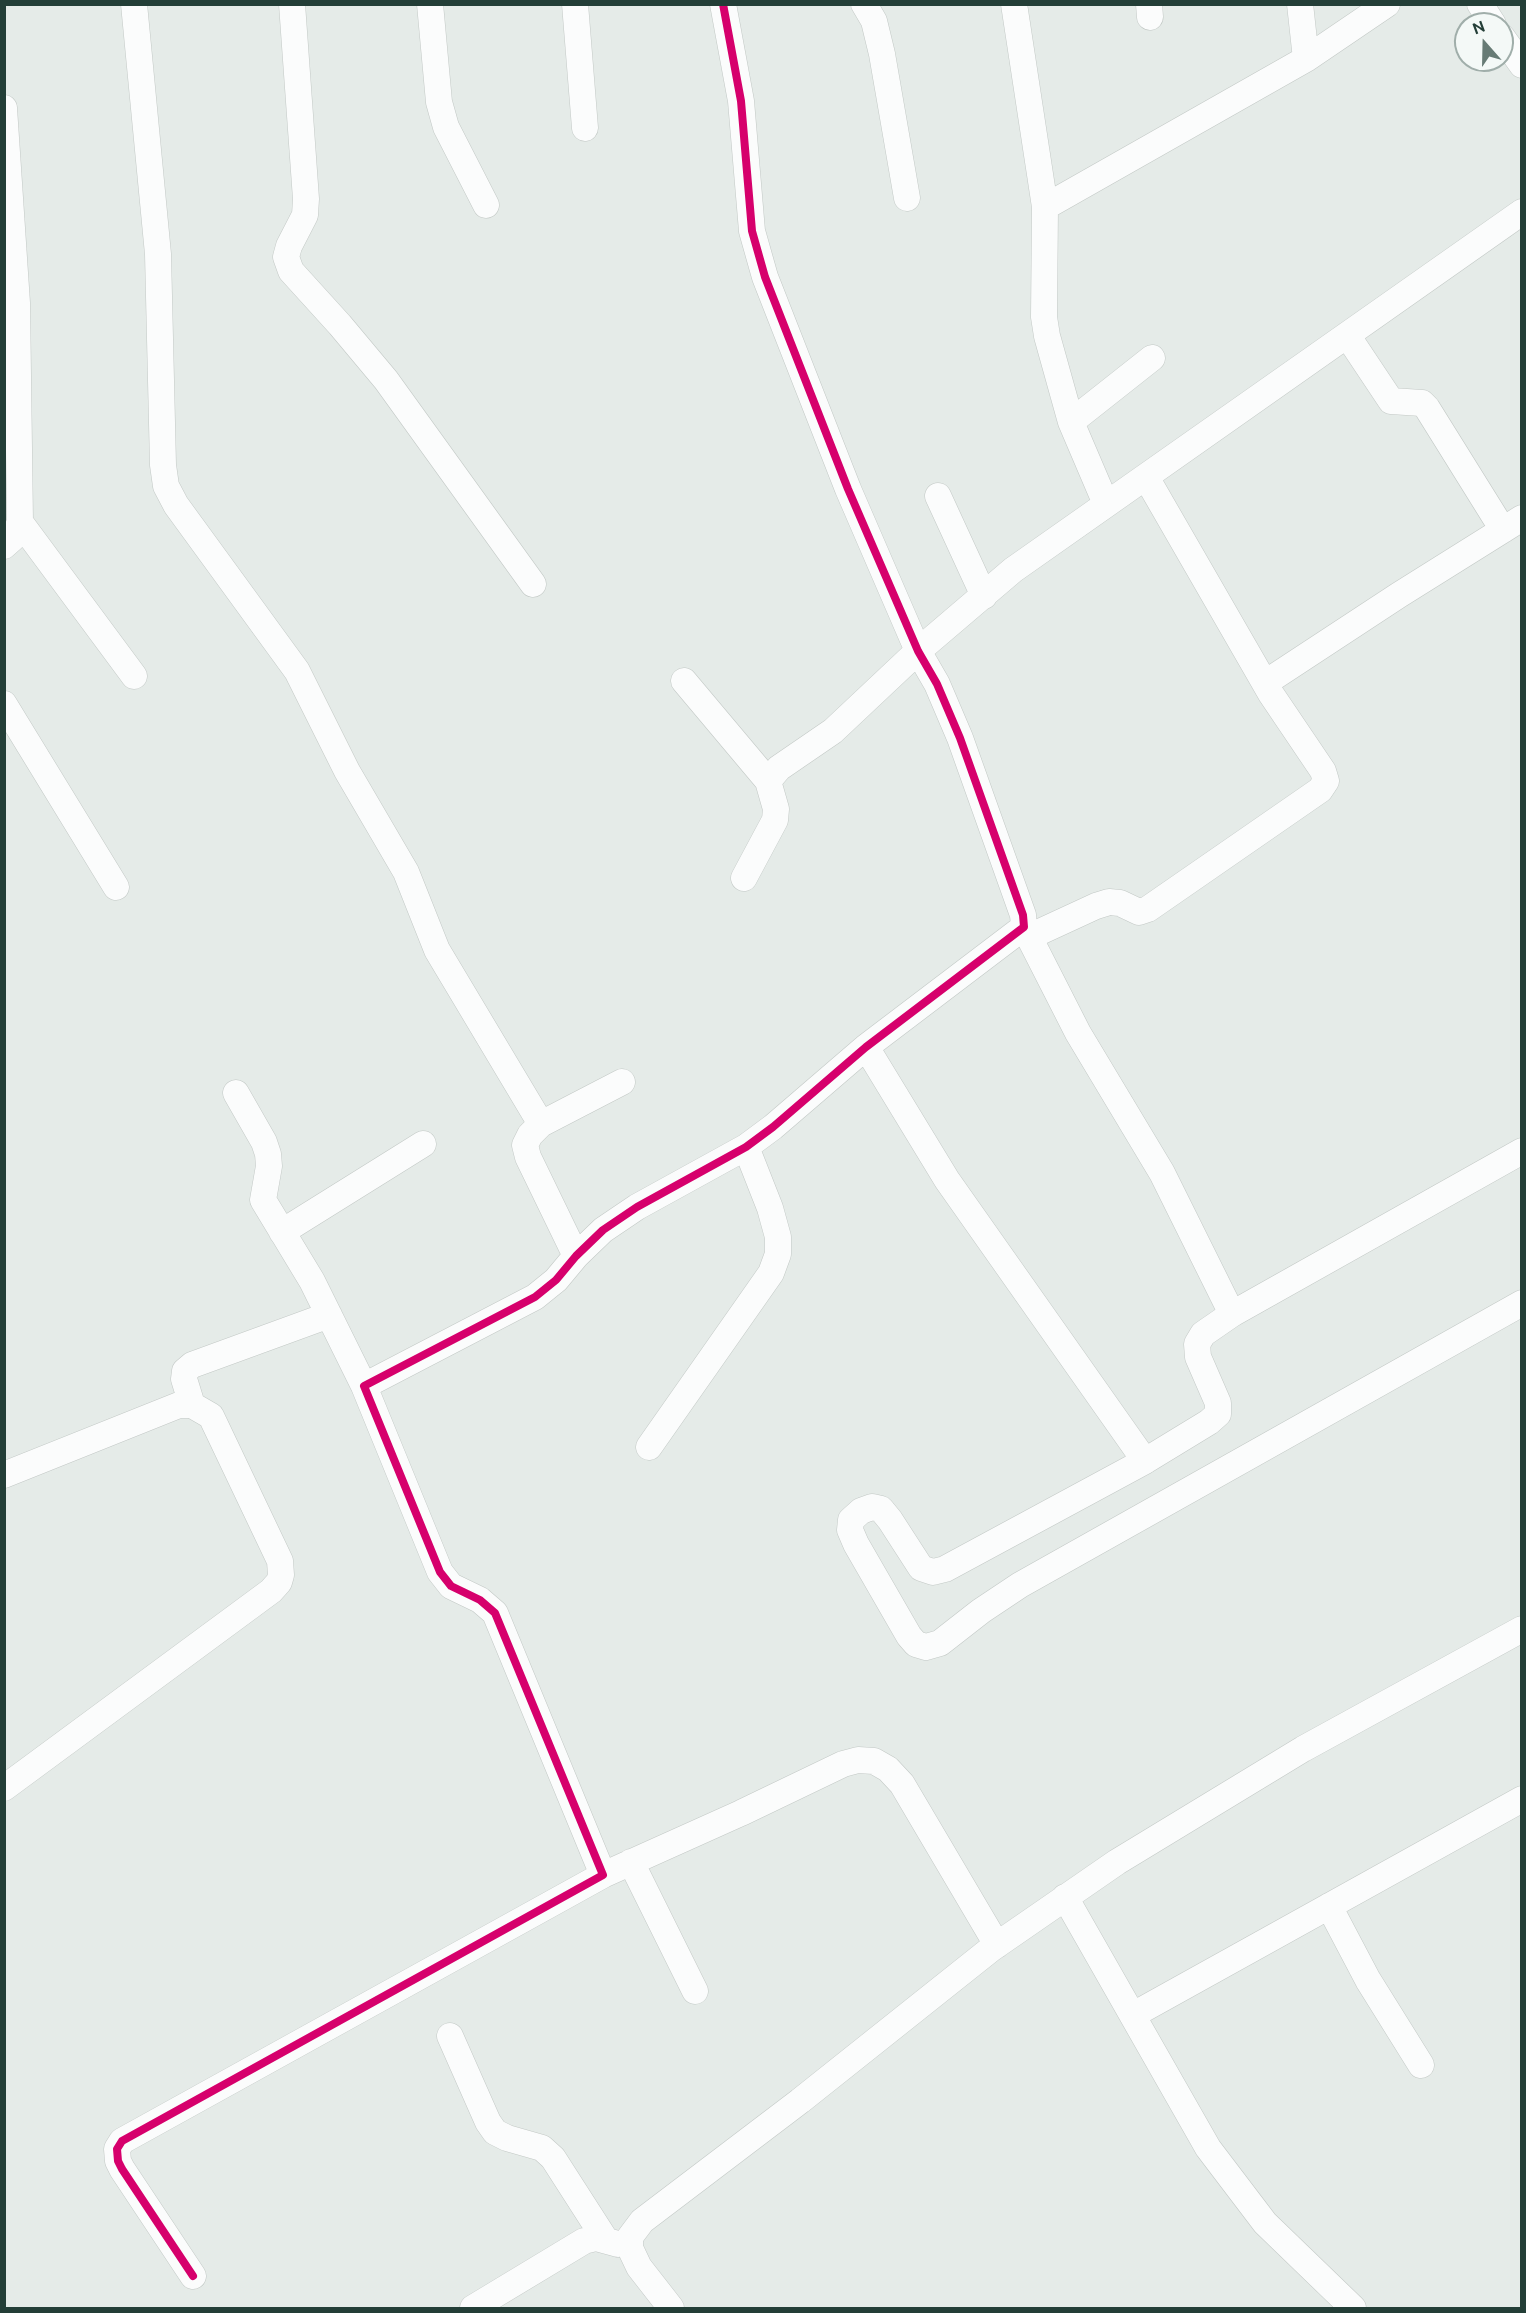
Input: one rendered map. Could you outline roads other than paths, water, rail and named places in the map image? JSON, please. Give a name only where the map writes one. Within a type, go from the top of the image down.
[{"type":"street","points":[[134,4],[158,254],[163,465],[166,486],[177,505],[297,671],[347,771],[406,872],[437,951],[541,1124]]},
{"type":"street","points":[[292,4],[306,199],[305,215],[289,246],[286,257],[291,272],[386,380],[533,584]]},
{"type":"street","points":[[430,4],[439,102],[446,127],[486,206]]},
{"type":"street","points":[[575,4],[585,128]]},
{"type":"street","points":[[723,4],[741,101],[752,231],[765,277],[848,489],[918,651],[937,684],[960,738],[1027,931],[1078,1033],[1162,1173],[1232,1314]]},
{"type":"street","points":[[864,4],[874,21],[882,54],[907,198]]},
{"type":"street","points":[[1014,4],[1045,207],[1044,317],[1047,336],[1071,422],[1106,504]]},
{"type":"street","points":[[1300,4],[1306,60]]},
{"type":"street","points":[[1045,207],[1306,60],[1384,5]]},
{"type":"street","points":[[4,108],[17,303],[20,522],[13,538],[4,546]]},
{"type":"street","points":[[768,781],[779,768],[833,731],[918,651],[1013,570],[1521,213]]},
{"type":"street","points":[[1265,683],[1512,524],[1427,408],[1422,403],[1391,401],[1347,335]]},
{"type":"street","points":[[1071,422],[1152,358]]},
{"type":"street","points":[[364,1386],[535,1297],[556,1280],[576,1256],[603,1230],[637,1207],[746,1146],[773,1127],[866,1047],[1027,931],[1109,902],[1120,903],[1138,912],[1148,909],[1320,790],[1326,781],[1323,771],[1265,683],[1146,477]]},
{"type":"street","points":[[938,496],[984,596]]},
{"type":"street","points":[[20,522],[134,676]]},
{"type":"street","points":[[684,681],[768,781],[776,808],[775,820],[744,878]]},
{"type":"street","points":[[4,704],[116,887]]},
{"type":"street","points":[[866,1047],[947,1180],[1145,1461]]},
{"type":"street","points":[[576,1256],[528,1157],[525,1145],[530,1135],[541,1124],[622,1082]]},
{"type":"street","points":[[236,1093],[268,1154],[269,1166],[263,1200],[312,1281],[364,1386],[440,1572],[452,1586],[480,1600],[495,1613],[603,1875]]},
{"type":"street","points":[[282,1232],[423,1144]]},
{"type":"street","points":[[649,1447],[771,1273],[778,1254],[777,1237],[770,1208],[746,1146]]},
{"type":"street","points":[[1521,1151],[1232,1314],[1203,1334],[1197,1344],[1198,1357],[1218,1403],[1218,1414],[1209,1422],[1145,1461],[945,1569],[933,1572],[921,1568],[881,1509],[872,1507],[861,1511],[851,1520],[850,1530],[909,1636],[916,1644],[926,1647],[940,1643],[981,1611],[1020,1585],[1521,1303]]},
{"type":"street","points":[[192,1405],[184,1379],[185,1371],[192,1365],[329,1315]]},
{"type":"street","points":[[4,1475],[178,1405],[192,1405],[211,1416],[280,1561],[279,1582],[271,1591],[4,1788]]},
{"type":"street","points":[[671,2308],[639,2267],[630,2248],[630,2236],[642,2222],[800,2101],[997,1945],[1065,1897],[1117,1862],[1303,1749],[1521,1629]]},
{"type":"street","points":[[193,2276],[122,2169],[118,2161],[117,2149],[122,2141],[603,1875],[843,1764],[858,1760],[874,1761],[888,1769],[902,1784],[997,1945]]},
{"type":"street","points":[[1133,2015],[1521,1799]]},
{"type":"street","points":[[631,1862],[695,1991]]},
{"type":"street","points":[[1065,1897],[1158,2062],[1215,2157],[1265,2223],[1353,2308]]},
{"type":"street","points":[[1329,1906],[1368,1980],[1421,2066]]},
{"type":"street","points":[[450,2036],[488,2122],[495,2132],[507,2138],[542,2148],[553,2158],[605,2239]]},
{"type":"street","points":[[474,2308],[584,2241],[596,2238],[605,2239],[630,2248]]}]
